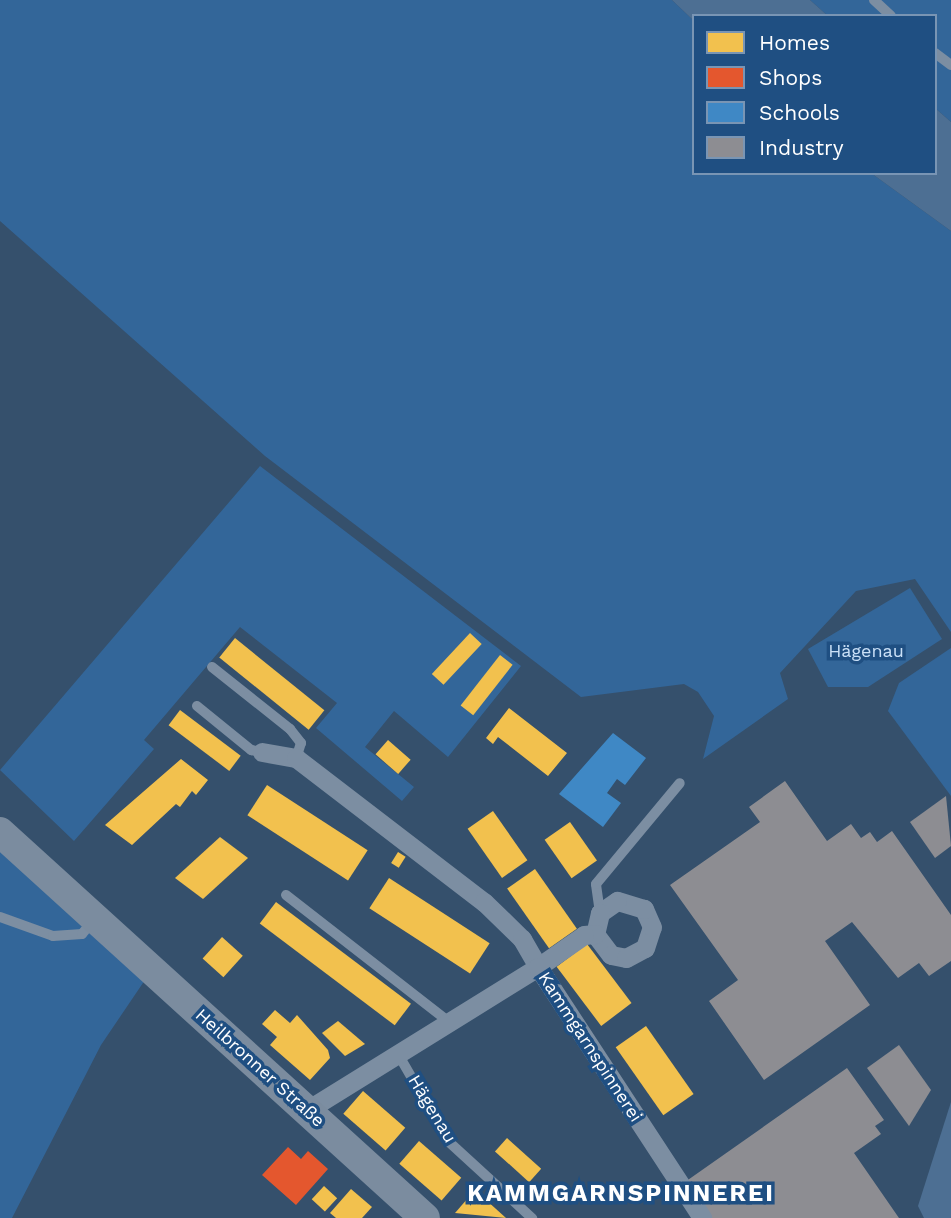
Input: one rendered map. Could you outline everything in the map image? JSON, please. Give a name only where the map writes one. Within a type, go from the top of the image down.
[{"type":"main road","name":"Heilbronner Straße","points":[[0,832],[425,1218]]},
{"type":"street","points":[[262,752],[296,758],[484,902],[522,939],[538,967],[307,1110]]},
{"type":"street","points":[[617,901],[633,902],[650,918],[651,939],[626,958],[611,955],[595,934],[600,913],[617,901]]},
{"type":"street","name":"Kammgarnspinnerei","points":[[595,934],[584,934],[538,967],[702,1218]]},
{"type":"lane","points":[[874,0],[889,14]]},
{"type":"lane","points":[[212,667],[290,729],[301,743],[296,758]]},
{"type":"lane","points":[[197,706],[251,750],[262,752]]},
{"type":"lane","points":[[600,913],[594,898],[602,873],[680,783]]},
{"type":"lane","points":[[286,895],[449,1022]]},
{"type":"lane","points":[[0,917],[53,936],[82,934],[95,919]]},
{"type":"lane","name":"Hägenau","points":[[398,1054],[449,1142],[532,1218]]},
{"type":"green space","points":[[0,0],[672,0],[692,19],[692,175],[874,175],[951,231],[951,632],[915,579],[856,591],[780,673],[788,699],[703,759],[714,716],[698,692],[684,684],[581,697],[265,456],[0,221]]},
{"type":"green space","points":[[810,0],[951,0],[951,122],[937,110],[937,14],[826,14]]},
{"type":"green space","points":[[260,466],[521,666],[448,757],[394,711],[365,747],[414,787],[402,801],[316,728],[337,703],[240,627],[144,740],[154,749],[74,841],[0,770]]},
{"type":"green space","name":"Hägenau","points":[[910,588],[942,639],[868,687],[828,687],[808,649]]},
{"type":"green space","points":[[951,648],[951,796],[888,711],[899,683]]},
{"type":"green space","points":[[0,850],[147,977],[101,1045],[12,1218],[0,1218]]},
{"type":"shaded area","points":[[672,0],[810,0],[826,14],[692,14],[692,19]]},
{"type":"shaded area","points":[[937,110],[951,122],[951,231],[874,175],[937,175]]},
{"type":"shaded area","points":[[951,1102],[951,1218],[924,1218],[918,1206]]},
{"type":"building: Homes","points":[[470,633],[482,644],[444,685],[432,674]]},
{"type":"building: Homes","points":[[235,638],[324,710],[309,730],[219,657]]},
{"type":"building: Homes","points":[[500,655],[513,665],[473,715],[461,705]]},
{"type":"building: Homes","points":[[509,708],[567,753],[548,776],[498,737],[493,744],[486,738]]},
{"type":"building: Homes","points":[[180,710],[241,756],[229,771],[169,725]]},
{"type":"building: Homes","points":[[388,740],[411,760],[398,774],[376,754]]},
{"type":"building: Homes","points":[[181,759],[208,780],[196,795],[192,791],[180,807],[176,804],[132,845],[105,825]]},
{"type":"building: Homes","points":[[267,785],[368,850],[348,881],[247,815]]},
{"type":"building: Homes","points":[[493,811],[527,860],[502,878],[468,829]]},
{"type":"building: Homes","points":[[570,822],[597,861],[572,878],[545,840]]},
{"type":"building: Homes","points":[[220,837],[248,858],[203,899],[175,878]]},
{"type":"building: Homes","points":[[398,852],[406,857],[399,868],[391,863]]},
{"type":"building: Homes","points":[[535,869],[577,929],[549,948],[507,889]]},
{"type":"building: Homes","points":[[389,878],[490,943],[470,974],[369,908]]},
{"type":"building: Homes","points":[[276,902],[411,1004],[395,1025],[260,924]]},
{"type":"building: Homes","points":[[222,937],[243,956],[223,977],[203,959]]},
{"type":"building: Homes","points":[[587,944],[632,1003],[601,1026],[557,967]]},
{"type":"building: Homes","points":[[275,1010],[290,1023],[297,1015],[328,1050],[330,1058],[310,1080],[270,1045],[277,1037],[262,1024]]},
{"type":"building: Homes","points":[[338,1021],[365,1044],[345,1056],[322,1033]]},
{"type":"building: Homes","points":[[646,1026],[694,1094],[663,1115],[616,1047]]},
{"type":"building: Homes","points":[[363,1091],[405,1128],[386,1150],[343,1114]]},
{"type":"building: Homes","points":[[507,1138],[541,1169],[529,1182],[495,1151]]},
{"type":"building: Homes","points":[[419,1141],[461,1178],[442,1200],[399,1164]]},
{"type":"building: Homes","points":[[324,1186],[337,1198],[325,1211],[312,1199]]},
{"type":"building: Homes","points":[[351,1189],[372,1207],[362,1218],[336,1218],[330,1213]]},
{"type":"building: Homes","points":[[475,1190],[506,1218],[455,1213]]},
{"type":"building: Shops","points":[[288,1147],[301,1159],[308,1151],[328,1169],[296,1205],[262,1175]]},
{"type":"building: Schools","points":[[613,733],[646,758],[625,785],[617,779],[607,793],[621,803],[603,827],[559,794]]},
{"type":"building: Industry","points":[[785,781],[827,841],[851,824],[861,838],[870,832],[877,842],[892,831],[951,915],[951,961],[929,976],[919,963],[898,978],[852,922],[825,941],[870,1005],[764,1080],[709,1001],[738,980],[670,885],[760,822],[749,807]]},
{"type":"building: Industry","points":[[946,796],[951,846],[935,858],[910,822]]},
{"type":"building: Industry","points":[[899,1045],[931,1090],[909,1126],[867,1068]]},
{"type":"building: Industry","points":[[847,1068],[884,1120],[875,1126],[881,1134],[854,1153],[899,1218],[711,1218],[685,1182]]},
{"type":"district","name":"KAMMGARNSPINNEREI","points":[[621,1194]]}]
